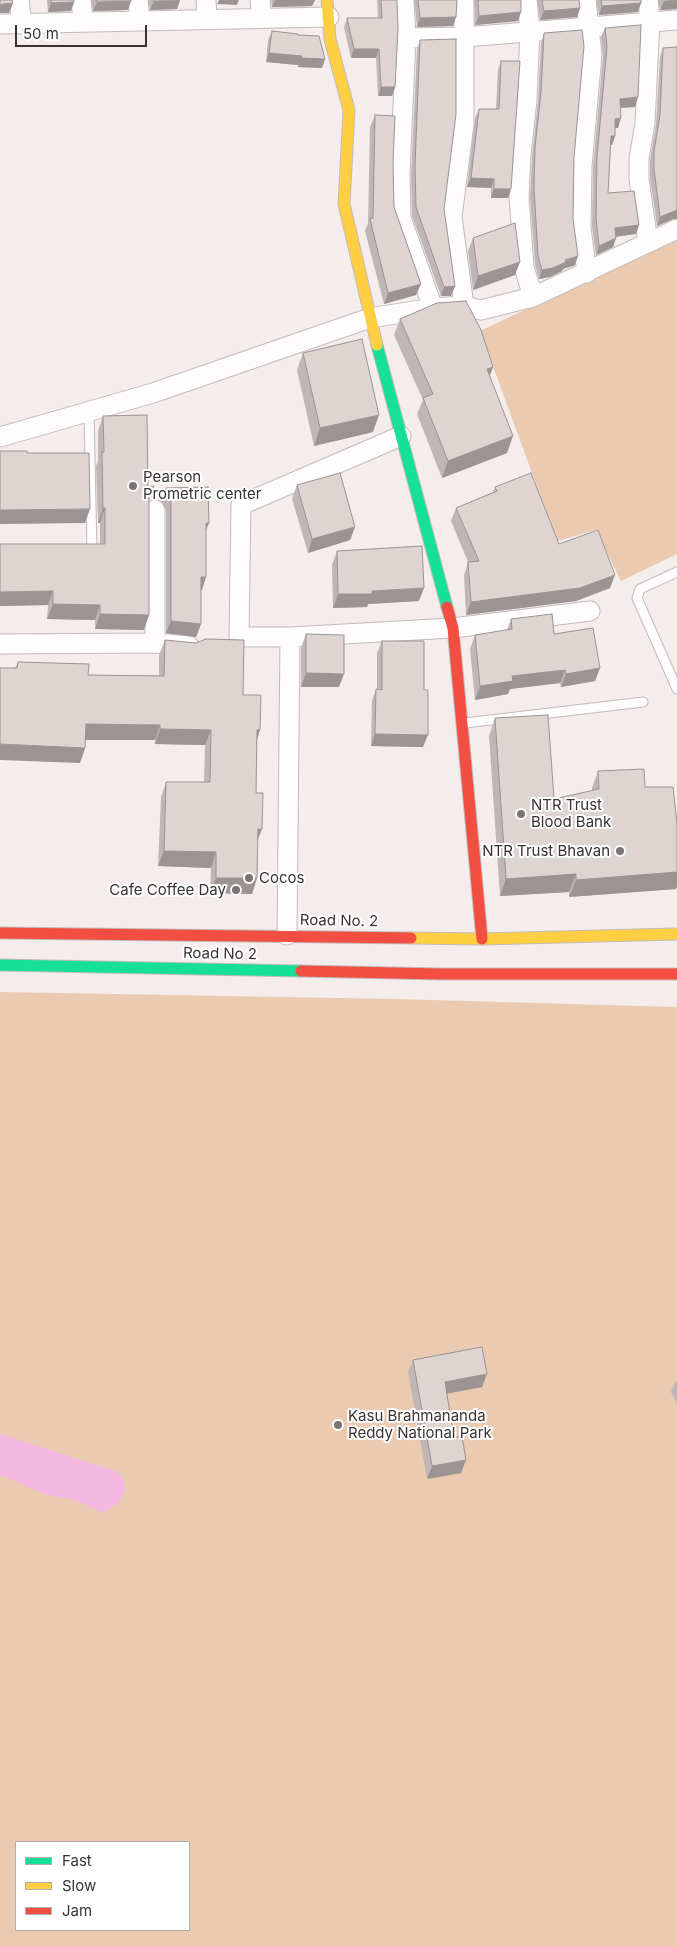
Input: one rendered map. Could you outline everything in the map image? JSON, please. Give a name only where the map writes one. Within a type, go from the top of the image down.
[{"type":"main road","points":[[328,8],[330,39],[349,110],[344,204],[400,436],[453,628],[482,939]]},
{"type":"main road","name":"Road No. 2","points":[[0,933],[287,935],[482,939],[675,933]]},
{"type":"main road","name":"Road No 2","points":[[0,965],[440,974],[677,974]]},
{"type":"street","points":[[19,0],[22,24]]},
{"type":"street","points":[[81,0],[83,22]]},
{"type":"street","points":[[138,0],[140,21]]},
{"type":"street","points":[[206,0],[207,20]]},
{"type":"street","points":[[404,0],[406,38],[400,174],[401,218],[432,308]]},
{"type":"street","points":[[464,0],[466,37],[464,124],[452,217],[464,306]]},
{"type":"street","points":[[527,0],[530,30],[527,100],[519,197],[524,267],[533,297]]},
{"type":"street","points":[[586,0],[592,55],[581,184],[581,228],[587,272]]},
{"type":"street","points":[[648,0],[650,21],[645,123],[639,159],[639,179],[648,242]]},
{"type":"street","points":[[0,24],[207,20],[261,9],[328,8]]},
{"type":"street","points":[[406,38],[466,37],[530,30],[677,20]]},
{"type":"street","points":[[0,437],[153,393],[370,318],[432,308],[464,306],[481,310],[533,297],[677,229]]},
{"type":"street","points":[[400,436],[242,505],[239,637],[453,628],[590,611]]},
{"type":"street","points":[[155,510],[155,643]]},
{"type":"street","points":[[287,935],[290,636]]},
{"type":"street","points":[[0,644],[155,643],[192,647]]},
{"type":"lane","points":[[74,551],[92,551],[89,411]]},
{"type":"lane","points":[[677,572],[640,589],[637,593],[637,598],[677,688]]},
{"type":"lane","points":[[462,723],[643,702]]},
{"type":"shaded area","points":[[677,238],[677,554],[621,581],[596,530],[557,541],[480,331]]},
{"type":"shaded area","name":"Kasu Brahmananda Reddy National Park","points":[[0,992],[396,999],[677,1007],[677,1946],[0,1946]]},
{"type":"shaded area","points":[[0,1434],[115,1471],[123,1478],[125,1490],[120,1501],[103,1513],[77,1501],[45,1494],[0,1475]]},
{"type":"building","points":[[0,0],[12,0],[13,3],[0,5]]},
{"type":"building","points":[[51,0],[74,0],[74,2],[51,3]]},
{"type":"building","points":[[96,0],[131,0],[131,1],[97,2]]},
{"type":"building","points":[[381,0],[397,0],[398,29],[395,87],[381,87],[379,49],[354,49],[347,18],[382,18]]},
{"type":"building","points":[[418,0],[457,0],[456,17],[420,18]]},
{"type":"building","points":[[478,0],[521,0],[521,12],[479,16]]},
{"type":"building","points":[[542,0],[579,0],[580,8],[544,11]]},
{"type":"building","points":[[601,0],[641,0],[641,3],[602,6]]},
{"type":"building","points":[[641,25],[638,97],[620,99],[621,118],[615,119],[615,136],[611,136],[608,193],[634,191],[639,225],[615,228],[616,238],[599,246],[596,218],[597,157],[607,47],[605,28]]},
{"type":"building","points":[[582,30],[584,46],[574,157],[573,219],[578,256],[565,260],[566,262],[553,268],[542,270],[538,256],[534,188],[535,147],[541,92],[544,33]]},
{"type":"building","points":[[272,31],[319,36],[325,59],[301,58],[302,56],[269,53]]},
{"type":"building","points":[[456,39],[456,114],[444,209],[455,286],[444,287],[416,207],[415,165],[420,40]]},
{"type":"building","points":[[677,47],[677,210],[660,217],[654,169],[654,151],[660,115],[663,48]]},
{"type":"building","points":[[501,61],[520,61],[511,189],[494,189],[494,179],[471,178],[479,109],[499,109]]},
{"type":"building","points":[[375,115],[395,116],[394,207],[421,284],[388,293],[370,219],[373,218]]},
{"type":"building","points":[[515,223],[520,262],[478,276],[473,238]]},
{"type":"building","points":[[466,301],[481,330],[493,367],[487,369],[513,436],[448,461],[423,398],[433,394],[400,319],[437,303]]},
{"type":"building","points":[[362,339],[379,415],[320,428],[303,353]]},
{"type":"building","points":[[147,415],[148,487],[154,486],[149,496],[149,615],[100,614],[100,605],[53,604],[53,591],[0,592],[0,544],[105,544],[102,452],[104,452],[103,416]]},
{"type":"building","points":[[0,451],[89,453],[90,509],[0,510]]},
{"type":"building","points":[[340,473],[355,527],[312,539],[297,485]]},
{"type":"building","points":[[531,473],[559,544],[598,530],[615,575],[580,588],[471,602],[468,562],[479,561],[456,508],[497,491],[495,487]]},
{"type":"building","points":[[208,487],[209,523],[206,523],[206,577],[201,577],[201,624],[171,621],[171,498],[166,488]]},
{"type":"building","points":[[422,546],[424,588],[372,591],[372,594],[338,594],[337,551]]},
{"type":"building","points":[[552,614],[554,634],[593,628],[600,668],[566,674],[565,670],[512,676],[513,681],[480,686],[475,635],[512,629],[511,619]]},
{"type":"building","points":[[306,634],[344,635],[344,674],[306,673]]},
{"type":"building","points":[[206,639],[244,640],[243,695],[261,695],[260,730],[257,730],[256,793],[263,793],[262,829],[258,829],[257,878],[216,878],[216,852],[164,851],[166,782],[210,782],[211,730],[160,729],[160,725],[86,724],[85,748],[0,744],[0,668],[17,668],[18,662],[89,664],[88,675],[164,676],[165,640],[196,643]]},
{"type":"building","points":[[382,641],[424,641],[424,690],[428,690],[428,735],[375,734],[376,689],[382,690]]},
{"type":"building","points":[[548,715],[554,799],[599,789],[598,771],[644,769],[645,787],[673,787],[677,824],[677,872],[576,880],[576,874],[506,879],[495,718]]},
{"type":"building","points":[[482,1347],[487,1374],[445,1382],[454,1438],[462,1436],[466,1460],[432,1466],[413,1360]]},
{"type":"traffic: fast","points":[[377,345],[447,607]]},
{"type":"traffic: fast","points":[[0,965],[301,971]]},
{"type":"traffic: slow","points":[[327,0],[330,39],[349,110],[344,204],[377,345]]},
{"type":"traffic: slow","points":[[411,938],[482,939],[677,934]]},
{"type":"traffic: jam","points":[[447,607],[453,628],[482,939]]},
{"type":"traffic: jam","points":[[0,933],[411,938]]},
{"type":"traffic: jam","points":[[301,971],[440,974],[677,974]]},
{"type":"place","name":"Pearson Prometric center","points":[[133,486]]},
{"type":"place","name":"NTR Trust Blood Bank","points":[[521,814]]},
{"type":"place","name":"NTR Trust Bhavan","points":[[620,851]]},
{"type":"place","name":"Cocos","points":[[249,878]]},
{"type":"place","name":"Cafe Coffee Day","points":[[236,890]]},
{"type":"place","name":"Kasu Brahmananda Reddy National Park","points":[[338,1425]]}]
